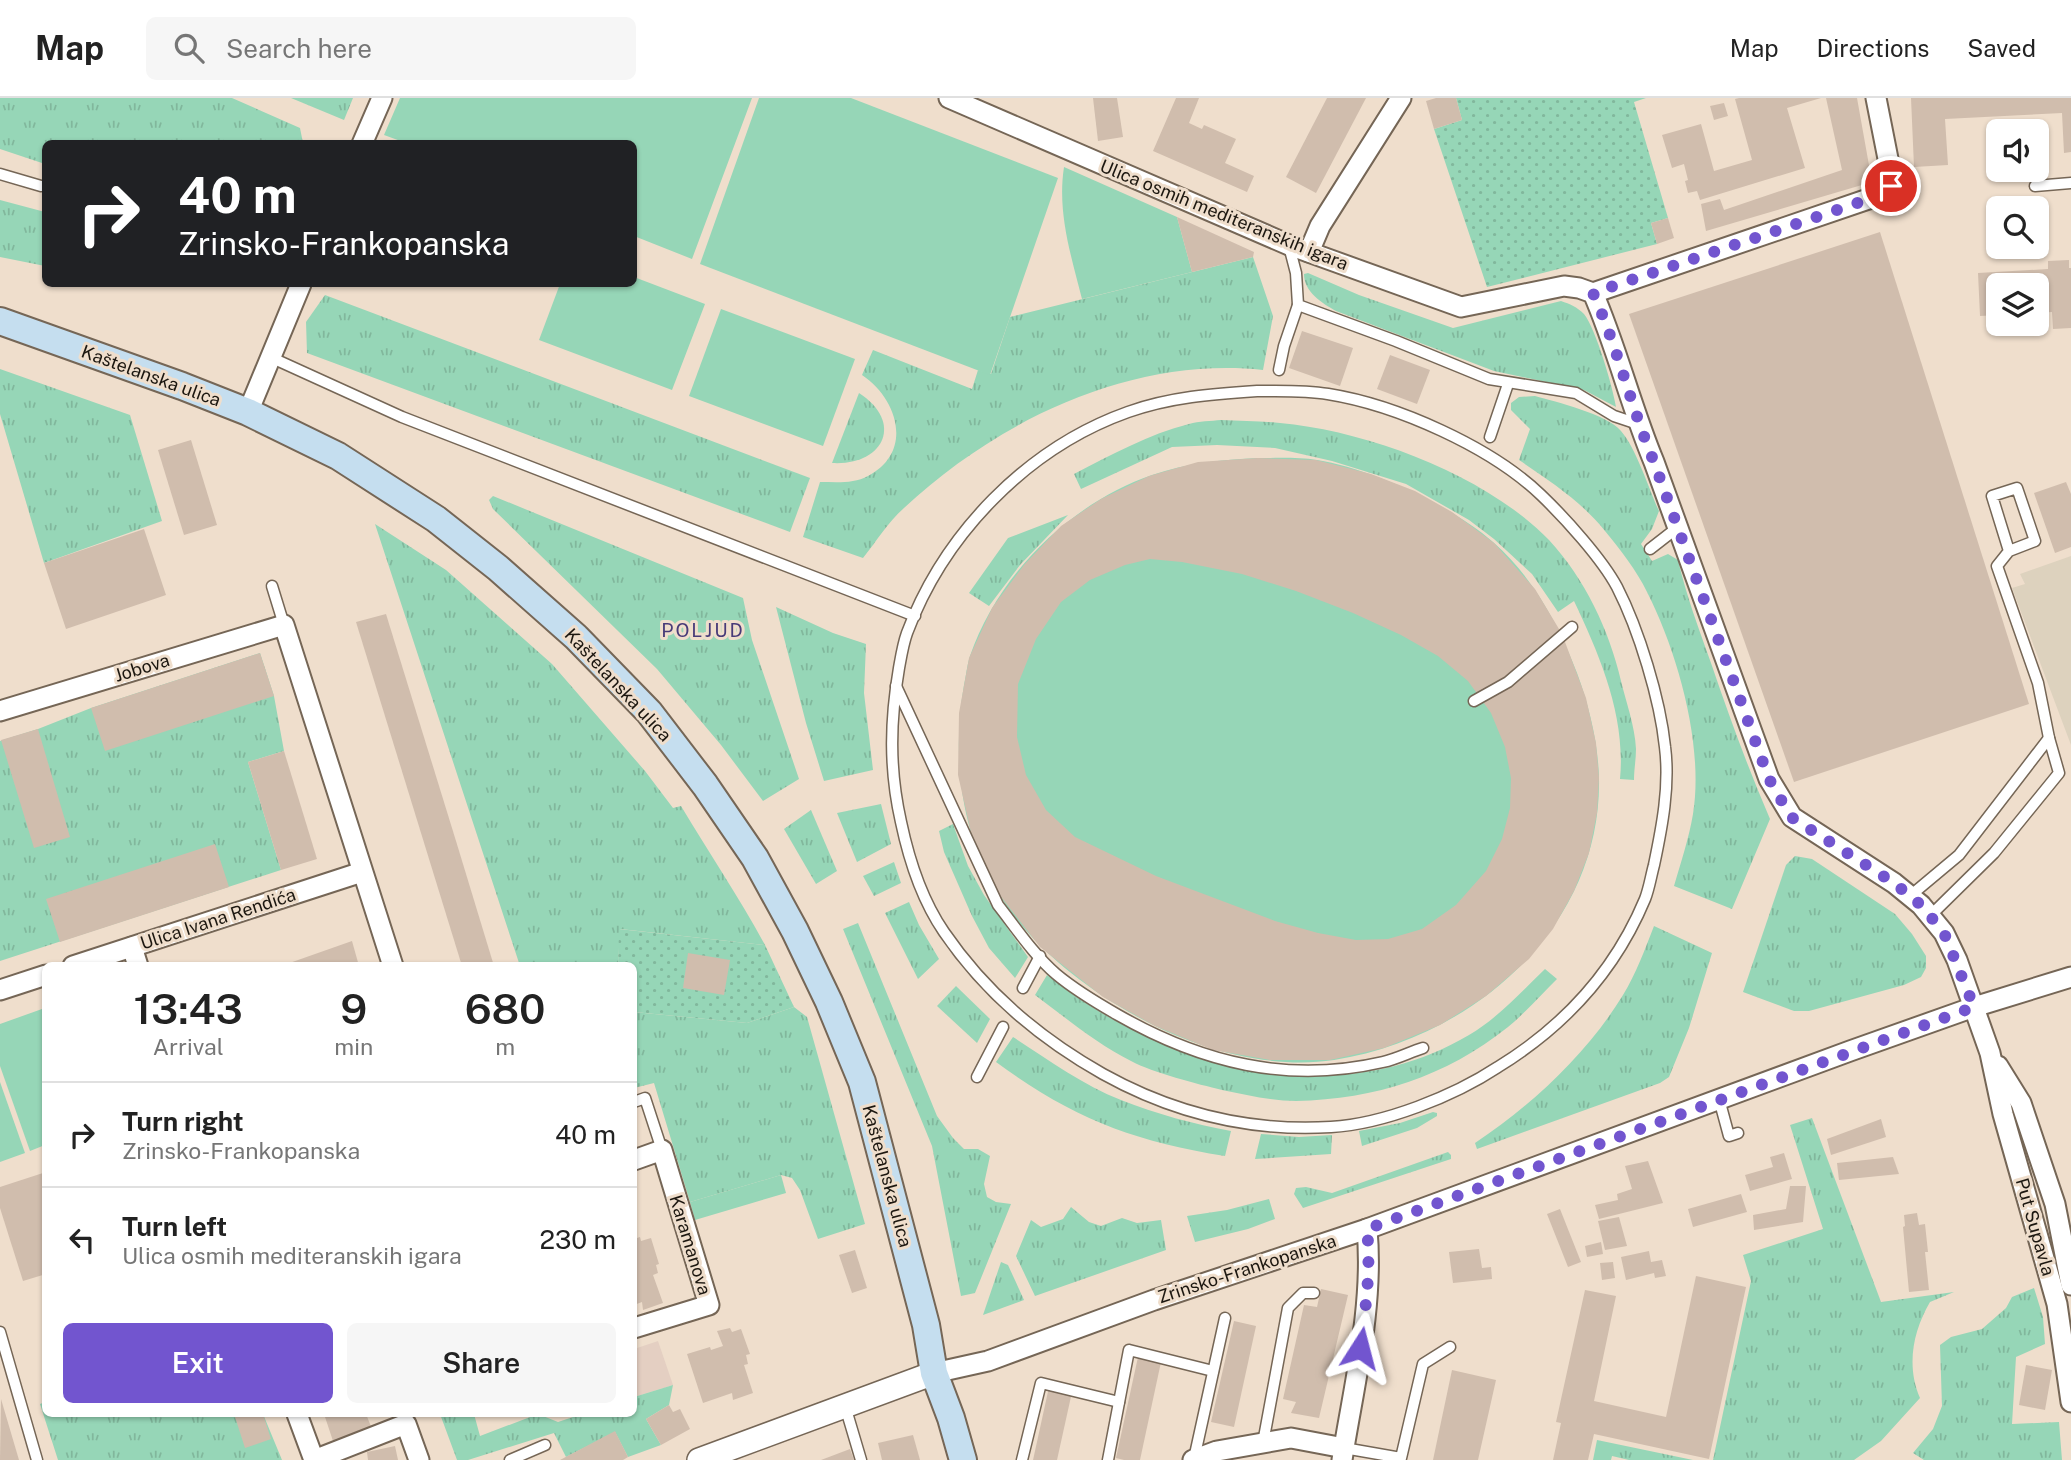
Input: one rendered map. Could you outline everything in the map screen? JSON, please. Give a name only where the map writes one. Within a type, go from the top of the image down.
[{"type":"main road","name":"Kaštelanska ulica","points":[[0,321],[183,386],[248,412],[338,456],[436,519],[498,568],[576,637],[649,712],[705,785],[755,858],[830,1002],[862,1082],[926,1325],[934,1373],[963,1460]]},
{"type":"street","points":[[364,140],[382,98]]},
{"type":"street","name":"Ulica osmih mediteranskih igara","points":[[949,98],[1289,245],[1461,307],[1564,286],[1593,293]]},
{"type":"street","points":[[1309,252],[1320,226],[1401,98]]},
{"type":"street","points":[[1876,98],[1892,179],[1886,193],[1593,293],[1605,321],[1638,424],[1769,779],[1791,817],[1894,883],[1930,916],[1944,933],[1974,1007]]},
{"type":"street","points":[[248,412],[300,287]]},
{"type":"street","points":[[284,625],[392,962]]},
{"type":"street","name":"Jobova","points":[[0,710],[284,625]]},
{"type":"street","name":"Ulica Ivana Rendića","points":[[85,962],[362,873]]},
{"type":"street","points":[[132,947],[137,962]]},
{"type":"street","points":[[0,990],[42,976]]},
{"type":"street","name":"Zrinsko-Frankopanska","points":[[699,1460],[934,1373],[988,1361],[1154,1300],[1367,1229],[1974,1007],[2071,976]]},
{"type":"street","name":"Put Supavla","points":[[1974,1007],[1990,1053],[2003,1114],[2057,1304],[2071,1402]]},
{"type":"street","name":"Put Supavla","points":[[1990,1053],[2021,1103],[2055,1204],[2071,1285]]},
{"type":"street","points":[[637,1159],[662,1150]]},
{"type":"street","name":"Karamanova","points":[[637,1327],[709,1306],[662,1150]]},
{"type":"street","points":[[1194,1460],[1217,1451],[1291,1438],[1343,1454],[1368,1297],[1370,1261],[1367,1229]]},
{"type":"street","points":[[298,1417],[314,1460],[405,1419],[419,1460]]},
{"type":"lane","points":[[0,174],[41,186]]},
{"type":"lane","points":[[2035,186],[2071,183]]},
{"type":"lane","points":[[1279,370],[1298,305],[1296,273],[1289,245]]},
{"type":"lane","points":[[1298,305],[1489,379],[1576,393],[1614,416],[1638,424]]},
{"type":"lane","points":[[270,357],[415,422],[915,616]]},
{"type":"lane","points":[[1490,437],[1508,384]]},
{"type":"lane","points":[[1256,391],[1326,393],[1392,410],[1443,430],[1488,456],[1539,492],[1589,549],[1614,582],[1634,627],[1650,679],[1666,749],[1664,821],[1646,896],[1614,958],[1578,1005],[1526,1050],[1471,1085],[1405,1112],[1338,1128],[1264,1127],[1195,1115],[1126,1087],[1066,1053],[993,995],[941,928],[909,859],[892,782],[893,707],[896,686],[905,638],[934,574],[972,522],[1018,474],[1067,441],[1126,413],[1186,396],[1256,391]]},
{"type":"lane","points":[[1930,916],[1994,853],[2059,773],[2038,683],[1997,566],[2009,551],[2035,541],[2017,488],[1992,496],[2009,551]]},
{"type":"lane","points":[[1650,549],[1677,528]]},
{"type":"lane","points":[[272,586],[284,625]]},
{"type":"lane","points":[[1474,701],[1508,682],[1572,627]]},
{"type":"lane","points":[[896,686],[998,905],[1056,974],[1089,998],[1156,1036],[1206,1055],[1265,1070],[1325,1071],[1385,1062],[1423,1048]]},
{"type":"lane","points":[[1910,896],[1959,855],[2049,738]]},
{"type":"lane","points":[[1023,988],[1040,956]]},
{"type":"lane","points":[[977,1077],[1003,1027]]},
{"type":"lane","name":"Karamanova","points":[[637,1101],[645,1098],[662,1150]]},
{"type":"lane","points":[[1719,1099],[1728,1136],[1738,1133]]},
{"type":"lane","points":[[1263,1443],[1288,1308],[1303,1293],[1314,1293]]},
{"type":"lane","points":[[1194,1460],[1225,1318]]},
{"type":"lane","points":[[0,1332],[37,1460]]},
{"type":"lane","points":[[1343,1454],[1401,1458],[1423,1364],[1450,1347]]},
{"type":"lane","points":[[1108,1460],[1129,1350],[1213,1371]]},
{"type":"lane","points":[[1021,1460],[1041,1383],[1119,1402]]},
{"type":"lane","points":[[845,1406],[861,1460]]},
{"type":"lane","points":[[510,1460],[545,1445]]},
{"type":"shaded area","points":[[2071,556],[2071,745],[2012,588],[2025,584],[2020,574]]},
{"type":"shaded area","points":[[658,1341],[673,1385],[637,1396],[637,1348]]},
{"type":"green space","points":[[0,98],[232,98],[300,128],[302,140],[42,140],[42,163],[0,149]]},
{"type":"green space","points":[[291,98],[353,98],[344,120]]},
{"type":"green space","points":[[400,98],[752,98],[692,259],[637,237],[637,140],[398,140],[384,135]]},
{"type":"green space","points":[[759,98],[851,98],[1058,178],[990,375],[700,264]]},
{"type":"green space","points":[[1456,98],[1646,98],[1634,102],[1668,218],[1651,223],[1657,244],[1487,287],[1434,129],[1462,120]]},
{"type":"green space","points":[[1064,167],[1177,217],[1192,272],[1082,299],[1064,217]]},
{"type":"green space","points":[[0,200],[42,211],[42,265],[0,257]]},
{"type":"green space","points":[[1253,257],[1273,316],[1263,370],[1214,368],[1165,373],[1117,384],[1024,422],[981,447],[941,476],[898,514],[863,558],[803,537],[820,482],[863,479],[882,466],[892,453],[896,426],[892,411],[885,398],[862,375],[873,350],[972,389],[978,370],[991,374],[1010,317]]},
{"type":"green space","points":[[1308,273],[1359,295],[1453,328],[1561,301],[1579,309],[1589,322],[1608,373],[1616,407],[1584,390],[1494,371],[1336,311],[1310,292],[1304,274]]},
{"type":"green space","points":[[637,278],[705,304],[672,390],[539,340],[559,287],[637,287]]},
{"type":"green space","points":[[325,295],[810,478],[790,532],[307,353],[306,322]]},
{"type":"green space","points":[[721,309],[855,359],[823,446],[689,396]]},
{"type":"green space","points":[[0,369],[130,415],[162,521],[44,563],[0,414]]},
{"type":"green space","points":[[859,393],[873,405],[881,417],[884,429],[882,440],[875,450],[864,458],[832,463]]},
{"type":"green space","points":[[1535,396],[1593,414],[1621,431],[1637,458],[1659,511],[1652,529],[1641,544],[1652,561],[1668,554],[1678,560],[1725,703],[1770,819],[1732,909],[1674,886],[1693,814],[1695,787],[1691,730],[1678,671],[1647,592],[1622,553],[1586,510],[1519,460],[1530,429],[1511,410],[1511,403],[1519,397]]},
{"type":"green space","points":[[1221,420],[1273,422],[1314,428],[1387,446],[1459,477],[1493,495],[1523,517],[1549,540],[1574,571],[1602,624],[1616,662],[1634,732],[1634,780],[1620,779],[1621,756],[1615,709],[1602,665],[1574,601],[1558,612],[1532,574],[1494,539],[1469,520],[1406,484],[1332,461],[1275,448],[1217,445],[1172,447],[1081,489],[1074,474],[1159,433],[1193,423]]},
{"type":"green space","points":[[1258,458],[1310,459],[1361,471],[1433,502],[1476,528],[1493,542],[1532,586],[1561,637],[1585,698],[1597,751],[1599,778],[1594,832],[1578,882],[1553,927],[1520,967],[1480,1000],[1434,1028],[1385,1048],[1334,1060],[1283,1062],[1206,1047],[1136,1016],[1096,992],[1042,947],[998,893],[975,845],[962,792],[959,765],[960,712],[969,659],[999,597],[1041,545],[1066,523],[1122,487],[1152,475],[1191,465]]},
{"type":"green space","points":[[493,496],[743,598],[752,640],[799,779],[763,801],[721,745],[657,669],[493,509],[489,500]]},
{"type":"green space","points":[[1068,515],[1020,565],[989,606],[969,593],[1008,538]]},
{"type":"green space","points":[[375,524],[446,570],[552,664],[645,771],[673,808],[681,806],[765,945],[620,929],[618,962],[519,962]]},
{"type":"green space","points":[[776,607],[833,633],[866,644],[864,693],[873,770],[824,781]]},
{"type":"green space","points":[[260,653],[274,696],[284,751],[248,762],[281,870],[0,961],[0,741]]},
{"type":"green space","points":[[881,804],[891,844],[857,862],[837,813]]},
{"type":"green space","points":[[811,810],[837,871],[816,884],[784,829]]},
{"type":"green space","points":[[953,824],[968,866],[984,895],[1028,957],[1015,978],[989,948],[944,852],[939,831]]},
{"type":"green space","points":[[1795,856],[1812,859],[1895,914],[1926,956],[1926,968],[1921,977],[1904,985],[1809,1011],[1794,1011],[1743,992],[1786,865]]},
{"type":"green space","points":[[894,862],[901,883],[874,896],[863,876]]},
{"type":"green space","points":[[909,902],[939,959],[918,979],[885,913]]},
{"type":"green space","points":[[858,923],[937,1116],[964,1149],[978,1149],[990,1156],[984,1184],[987,1197],[996,1202],[1011,1204],[975,1293],[961,1296],[932,1146],[843,929]]},
{"type":"green space","points":[[1654,926],[1712,953],[1689,1028],[1669,1077],[1660,1083],[1477,1149],[1475,1143],[1537,1095],[1593,1038],[1628,987]]},
{"type":"green space","points":[[619,929],[765,945],[794,1007],[747,1023],[637,1012],[637,962],[618,962]]},
{"type":"green space","points":[[1545,969],[1557,979],[1508,1027],[1460,1059],[1434,1072],[1382,1090],[1354,1096],[1296,1101],[1268,1099],[1222,1090],[1140,1065],[1094,1039],[1035,995],[1047,975],[1092,1007],[1142,1034],[1195,1056],[1250,1070],[1307,1075],[1363,1072],[1417,1059],[1469,1035],[1490,1021]]},
{"type":"green space","points":[[956,986],[990,1019],[977,1043],[937,1006]]},
{"type":"green space","points":[[794,1007],[807,1017],[865,1224],[818,1239],[800,1190],[792,1178],[781,1175],[690,1202],[654,1083],[637,1087],[637,1012],[747,1023]]},
{"type":"green space","points":[[42,1009],[42,1146],[30,1151],[0,1066],[0,1024]]},
{"type":"green space","points":[[1013,1037],[1107,1094],[1148,1110],[1231,1131],[1225,1156],[1132,1134],[1077,1112],[1051,1098],[996,1062]]},
{"type":"green space","points":[[0,1082],[25,1153],[0,1162]]},
{"type":"green space","points":[[1437,1113],[1437,1116],[1417,1128],[1362,1146],[1359,1131],[1400,1123]]},
{"type":"green space","points":[[1812,1118],[1881,1302],[1954,1292],[1930,1302],[1919,1325],[1913,1349],[1913,1374],[1920,1398],[1881,1441],[1854,1460],[1713,1460],[1751,1281],[1743,1255],[1823,1229],[1790,1125]]},
{"type":"green space","points":[[1261,1134],[1299,1137],[1332,1135],[1331,1154],[1255,1159]]},
{"type":"green space","points":[[1448,1152],[1451,1159],[1303,1208],[1294,1194],[1296,1188],[1306,1187],[1332,1193]]},
{"type":"green space","points":[[781,1175],[786,1193],[695,1220],[690,1202]]},
{"type":"green space","points":[[1269,1199],[1275,1219],[1248,1229],[1195,1242],[1187,1216],[1227,1210]]},
{"type":"green space","points":[[1071,1207],[1089,1222],[1101,1226],[1122,1218],[1137,1223],[1161,1220],[1166,1250],[1035,1296],[1016,1256],[1031,1220],[1041,1227],[1063,1219]]},
{"type":"green space","points":[[1001,1262],[1008,1265],[1024,1300],[983,1315]]},
{"type":"green space","points":[[2034,1288],[2043,1317],[2045,1344],[2016,1357],[2012,1424],[2059,1422],[2062,1460],[1924,1460],[1913,1453],[1933,1429],[1942,1406],[1940,1345],[1951,1337],[1982,1329],[2006,1308],[2012,1297]]},
{"type":"green space","points":[[673,1385],[669,1405],[646,1419],[661,1445],[628,1457],[615,1432],[566,1457],[554,1433],[468,1460],[457,1460],[441,1417],[475,1417],[480,1436],[530,1417],[546,1417],[558,1422],[573,1417],[637,1417],[637,1396]]},
{"type":"green space","points":[[44,1417],[264,1417],[282,1460],[58,1460]]},
{"type":"green space","points":[[1597,1440],[1693,1460],[1629,1460],[1612,1456],[1611,1460],[1593,1460]]},
{"type":"building","points":[[1093,98],[1117,98],[1123,137],[1098,141]]},
{"type":"building","points":[[1176,98],[1199,98],[1189,123],[1202,129],[1204,125],[1236,139],[1225,163],[1254,176],[1247,192],[1153,151]]},
{"type":"building","points":[[1327,98],[1366,98],[1316,193],[1286,177]]},
{"type":"building","points":[[1456,98],[1462,120],[1434,129],[1426,101]]},
{"type":"building","points":[[1821,98],[1787,108],[1805,168],[1700,200],[1697,191],[1688,193],[1684,164],[1672,168],[1662,135],[1701,124],[1714,171],[1752,160],[1735,99]]},
{"type":"building","points":[[1826,98],[1857,98],[1872,182],[1706,231],[1701,204],[1720,199],[1724,210],[1842,170]]},
{"type":"building","points":[[1911,98],[2071,98],[2071,152],[2064,153],[2062,113],[1945,119],[1948,165],[1914,167]]},
{"type":"building","points":[[1724,103],[1728,116],[1714,120],[1710,106]]},
{"type":"building","points":[[1177,217],[1254,252],[1253,257],[1192,272]]},
{"type":"building","points":[[1668,218],[1674,238],[1657,244],[1651,223]]},
{"type":"building","points":[[1880,232],[2029,704],[1794,782],[1629,314]]},
{"type":"building","points":[[2069,260],[2071,328],[2053,329],[2052,312],[2049,312],[2049,273],[1986,273],[1986,316],[1980,316],[1978,273],[2048,269],[2048,261]]},
{"type":"building","points":[[1302,331],[1353,348],[1340,386],[1289,368]]},
{"type":"building","points":[[1390,355],[1430,370],[1417,404],[1377,389]]},
{"type":"building","points":[[191,440],[217,525],[184,535],[158,450]]},
{"type":"building","points":[[1258,458],[1316,460],[1371,474],[1415,491],[1452,512],[1494,543],[1535,589],[1562,634],[1586,698],[1596,743],[1599,778],[1597,813],[1589,853],[1574,891],[1553,929],[1529,959],[1486,996],[1440,1025],[1384,1048],[1330,1060],[1270,1060],[1213,1050],[1155,1026],[1103,997],[1040,947],[998,893],[972,837],[958,775],[959,713],[969,658],[992,608],[1024,565],[1061,526],[1101,499],[1149,476],[1198,462]],"holes":[[[1150,559],[1182,562],[1242,574],[1353,613],[1438,656],[1468,681],[1491,713],[1505,747],[1511,778],[1510,808],[1502,839],[1486,871],[1456,905],[1422,929],[1388,939],[1356,940],[1318,933],[1275,921],[1156,876],[1075,837],[1046,810],[1026,775],[1017,737],[1018,684],[1036,639],[1061,602],[1090,580],[1125,565]]]},
{"type":"building","points":[[2066,482],[2071,494],[2071,547],[2055,553],[2034,493]]},
{"type":"building","points":[[144,529],[166,595],[66,629],[44,563]]},
{"type":"building","points":[[386,614],[493,962],[461,962],[356,622]]},
{"type":"building","points":[[260,653],[274,696],[105,751],[91,708]]},
{"type":"building","points":[[38,729],[70,837],[34,848],[1,740]]},
{"type":"building","points":[[284,751],[317,859],[281,870],[248,762]]},
{"type":"building","points":[[215,844],[229,887],[60,942],[46,899]]},
{"type":"building","points":[[352,941],[358,962],[292,962]]},
{"type":"building","points":[[688,953],[730,960],[724,995],[683,988]]},
{"type":"building","points":[[1881,1119],[1886,1137],[1831,1155],[1827,1139]]},
{"type":"building","points":[[1784,1153],[1792,1179],[1750,1191],[1745,1175],[1773,1167],[1770,1157]]},
{"type":"building","points":[[1893,1157],[1899,1174],[1839,1180],[1837,1163]]},
{"type":"building","points":[[1648,1161],[1663,1203],[1599,1219],[1595,1205],[1618,1200],[1617,1194],[1632,1189],[1625,1166]]},
{"type":"building","points":[[42,1173],[42,1275],[23,1281],[0,1208],[0,1187]]},
{"type":"building","points":[[1790,1186],[1806,1186],[1803,1222],[1754,1230],[1753,1215],[1786,1209]]},
{"type":"building","points":[[1741,1194],[1747,1212],[1693,1227],[1688,1209]]},
{"type":"building","points":[[1560,1209],[1581,1262],[1568,1267],[1547,1214]]},
{"type":"building","points":[[1917,1213],[1919,1225],[1925,1224],[1929,1290],[1909,1292],[1904,1215]]},
{"type":"building","points":[[1619,1217],[1627,1246],[1605,1250],[1598,1221]]},
{"type":"building","points":[[640,1237],[641,1241],[651,1238],[659,1264],[656,1265],[658,1273],[653,1275],[663,1303],[643,1310],[642,1302],[637,1304],[637,1238]]},
{"type":"building","points":[[1601,1242],[1603,1254],[1587,1257],[1585,1246]]},
{"type":"building","points":[[1479,1249],[1482,1268],[1491,1267],[1492,1279],[1453,1283],[1449,1252]]},
{"type":"building","points":[[855,1250],[867,1288],[852,1293],[839,1255]]},
{"type":"building","points":[[1649,1251],[1651,1262],[1662,1260],[1666,1276],[1655,1278],[1654,1273],[1626,1280],[1621,1257]]},
{"type":"building","points":[[1613,1262],[1615,1278],[1602,1280],[1600,1263]]},
{"type":"building","points":[[1696,1276],[1746,1287],[1709,1459],[1594,1434],[1588,1460],[1553,1460],[1561,1423],[1556,1422],[1585,1290],[1616,1296],[1594,1401],[1666,1417]]},
{"type":"building","points":[[1321,1289],[1348,1295],[1319,1418],[1291,1413],[1296,1402],[1283,1399],[1304,1305],[1317,1307]]},
{"type":"building","points":[[1234,1321],[1256,1326],[1234,1427],[1211,1422]]},
{"type":"building","points":[[730,1328],[732,1332],[741,1329],[750,1354],[746,1355],[748,1364],[744,1365],[753,1393],[733,1400],[732,1393],[703,1403],[687,1354],[723,1346],[717,1331]]},
{"type":"building","points":[[1138,1357],[1161,1362],[1140,1460],[1124,1460],[1116,1458]]},
{"type":"building","points":[[2026,1365],[2052,1370],[2045,1410],[2019,1405]]},
{"type":"building","points":[[1452,1370],[1496,1380],[1478,1460],[1433,1460]]},
{"type":"building","points":[[1049,1387],[1072,1392],[1057,1460],[1033,1460]]},
{"type":"building","points":[[1,1399],[19,1460],[0,1460]]},
{"type":"building","points":[[669,1405],[673,1412],[680,1409],[690,1429],[661,1445],[646,1419]]},
{"type":"building","points":[[235,1417],[264,1417],[271,1439],[245,1448]]},
{"type":"building","points":[[325,1417],[367,1417],[372,1429],[334,1444]]},
{"type":"building","points":[[615,1431],[628,1457],[623,1460],[560,1460]]},
{"type":"building","points":[[913,1435],[920,1460],[882,1460],[878,1443]]},
{"type":"building","points":[[395,1446],[398,1460],[368,1460],[367,1452]]},
{"type":"building","points":[[850,1449],[854,1460],[821,1460]]},
{"type":"district","name":"POLJUD","points":[[703,630]]},
{"type":"route","points":[[1360,1348],[1368,1297],[1370,1261],[1367,1229],[1974,1007],[1944,933],[1921,905],[1894,883],[1791,817],[1769,779],[1638,424],[1605,321],[1593,293],[1886,193],[1891,186]]}]
